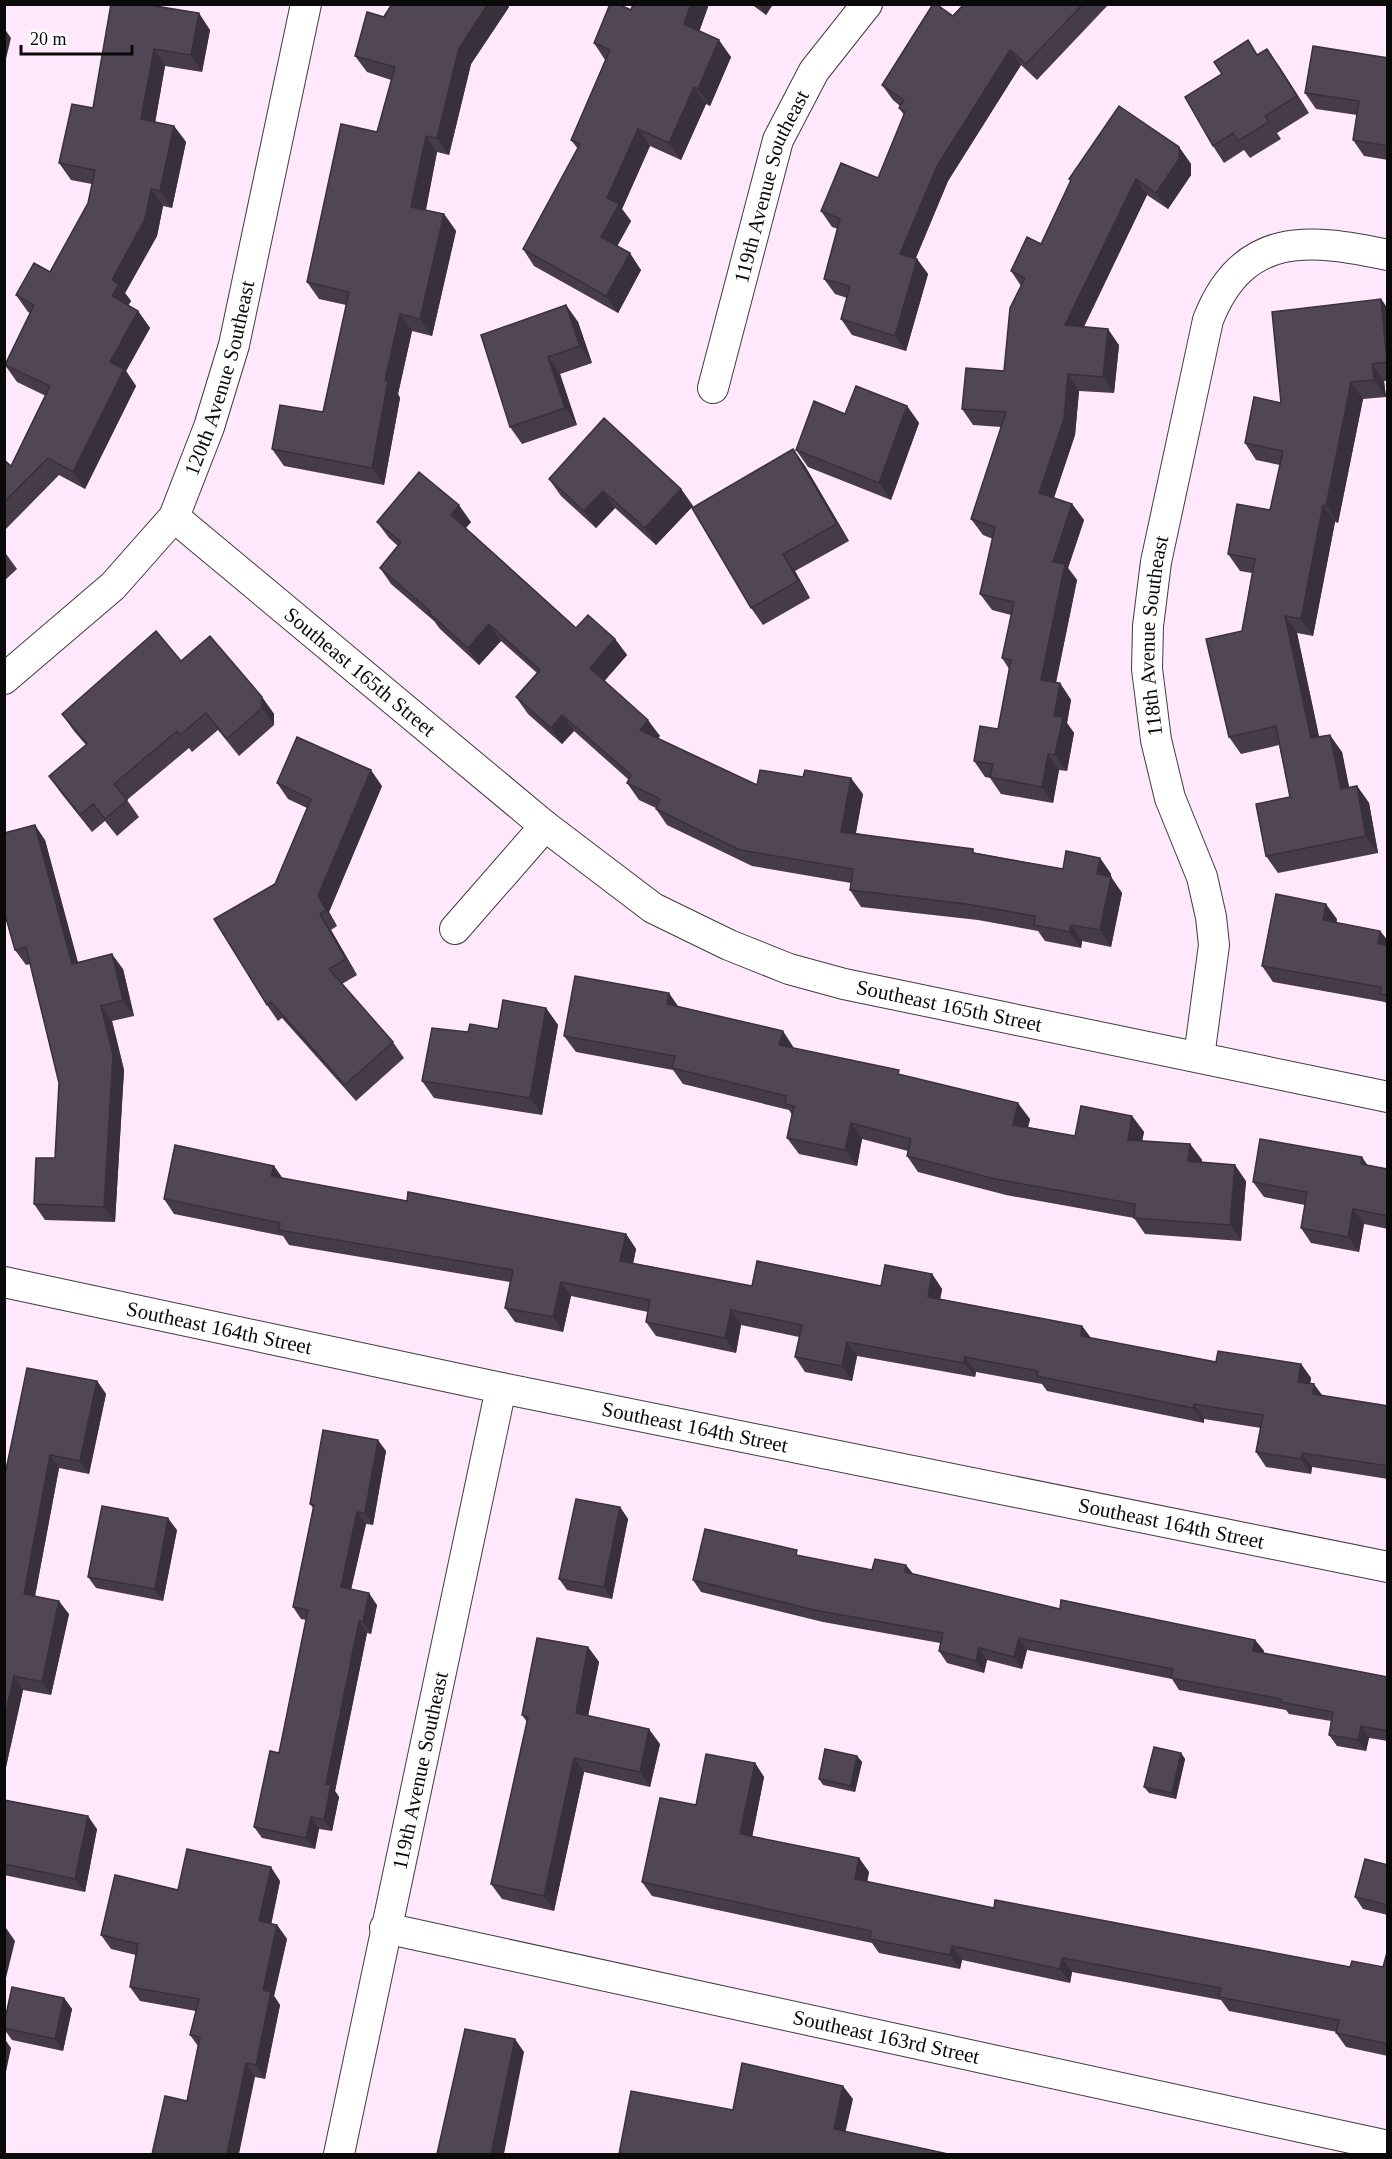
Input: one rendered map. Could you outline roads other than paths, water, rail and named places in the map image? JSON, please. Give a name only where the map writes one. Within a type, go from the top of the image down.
[{"type":"street","name":"120th Avenue Southeast","points":[[4,679],[112,586],[174,517],[209,427],[234,345],[306,4]]},
{"type":"street","name":"119th Avenue Southeast","points":[[712,388],[778,140],[814,71],[867,4]]},
{"type":"street","name":"118th Avenue Southeast","points":[[1199,1057],[1214,945],[1212,917],[1202,877],[1170,798],[1156,740],[1147,669],[1148,626],[1156,562],[1208,320],[1222,288],[1250,261],[1276,248],[1306,243],[1337,244],[1388,255]]},
{"type":"street","name":"Southeast 165th Street","points":[[174,517],[545,826],[654,908],[729,945],[789,969],[844,984],[1388,1097]]},
{"type":"street","points":[[455,929],[545,826]]},
{"type":"street","name":"Southeast 164th Street","points":[[4,1282],[501,1388],[1388,1567]]},
{"type":"street","name":"119th Avenue Southeast","points":[[339,2154],[501,1388]]},
{"type":"street","name":"Southeast 163rd Street","points":[[385,1928],[1388,2146]]}]
